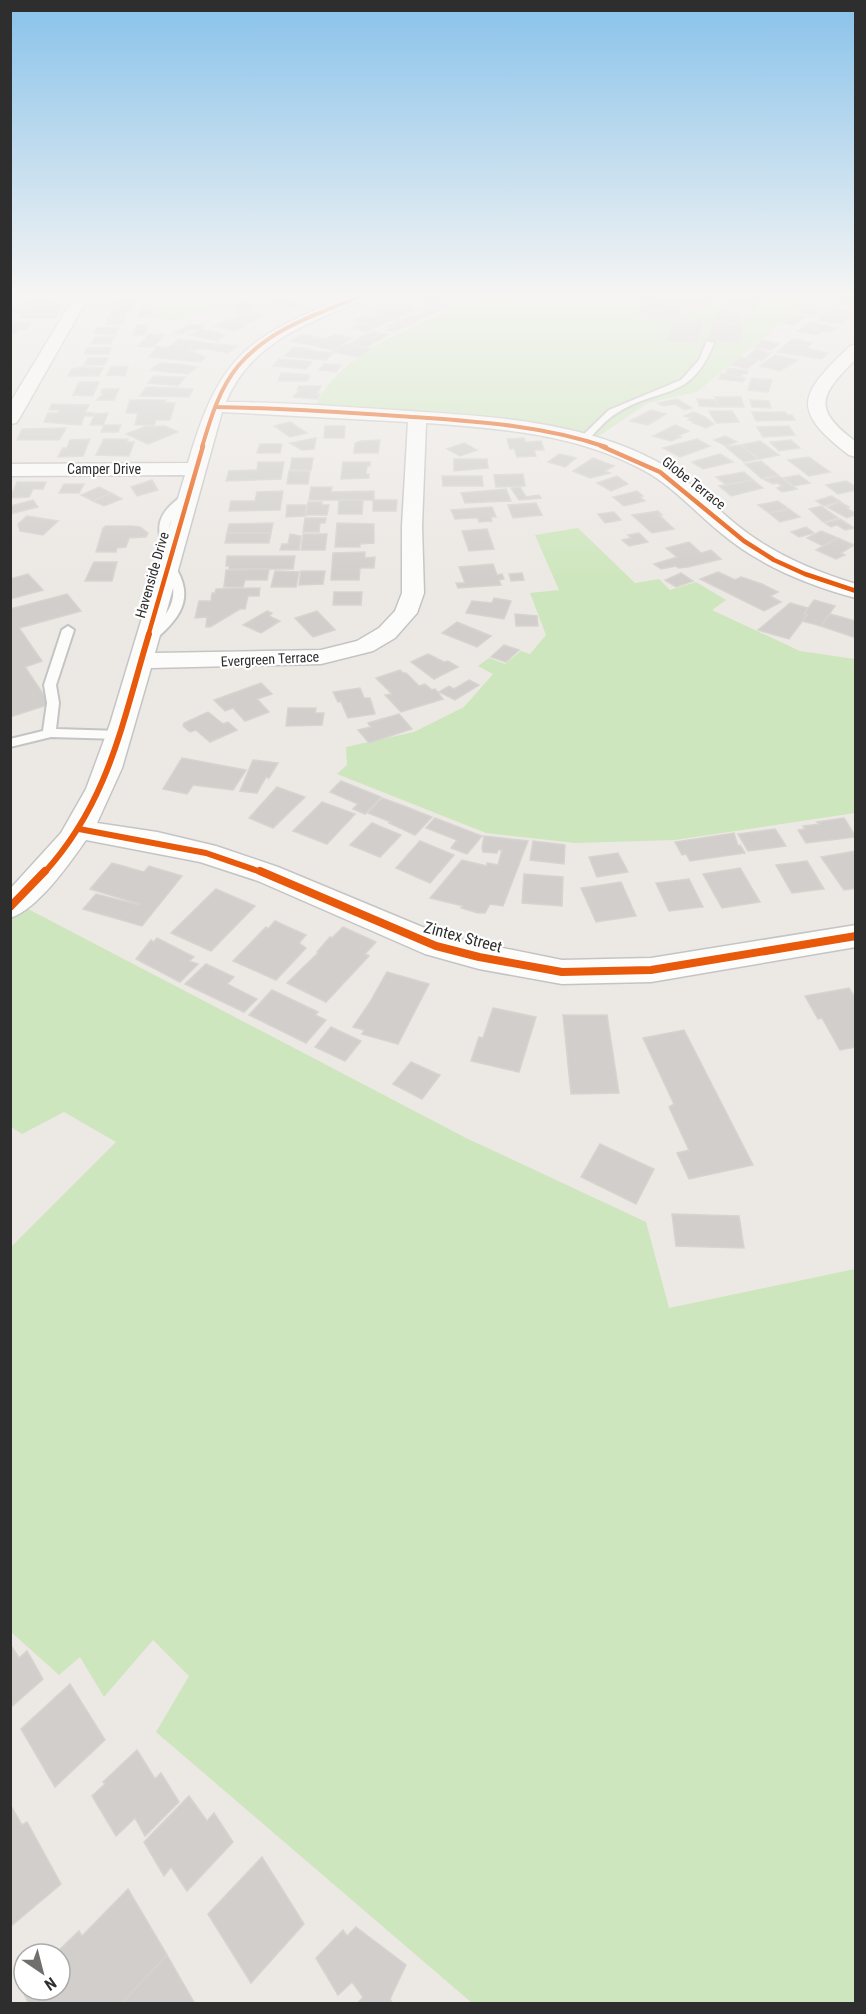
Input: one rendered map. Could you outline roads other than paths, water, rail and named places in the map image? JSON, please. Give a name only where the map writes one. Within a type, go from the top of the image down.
[{"type":"street","points":[[10,419],[28,390]]},
{"type":"street","name":"Havenside Drive","points":[[10,907],[46,870],[79,829],[100,787],[120,735],[197,469],[216,407],[225,390]]},
{"type":"street","points":[[817,390],[814,404],[817,414],[830,432],[855,452]]},
{"type":"street","name":"Globe Terrace","points":[[216,407],[304,410],[528,427],[583,440],[611,449],[667,476],[729,530],[769,558],[813,578],[855,591]]},
{"type":"street","name":"Evergreen Terrace","points":[[141,661],[321,657],[364,646],[387,633],[406,613],[413,593],[412,526],[417,418]]},
{"type":"street","name":"Camper Drive","points":[[10,470],[197,469]]},
{"type":"street","name":"Zintex Street","points":[[79,829],[206,853],[268,874],[436,946],[479,957],[562,972],[651,970],[855,936]]},
{"type":"lane","points":[[583,440],[615,410],[665,390]]},
{"type":"lane","points":[[49,733],[53,703],[50,685],[68,630]]},
{"type":"lane","points":[[10,743],[37,738],[49,733],[120,735]]}]
